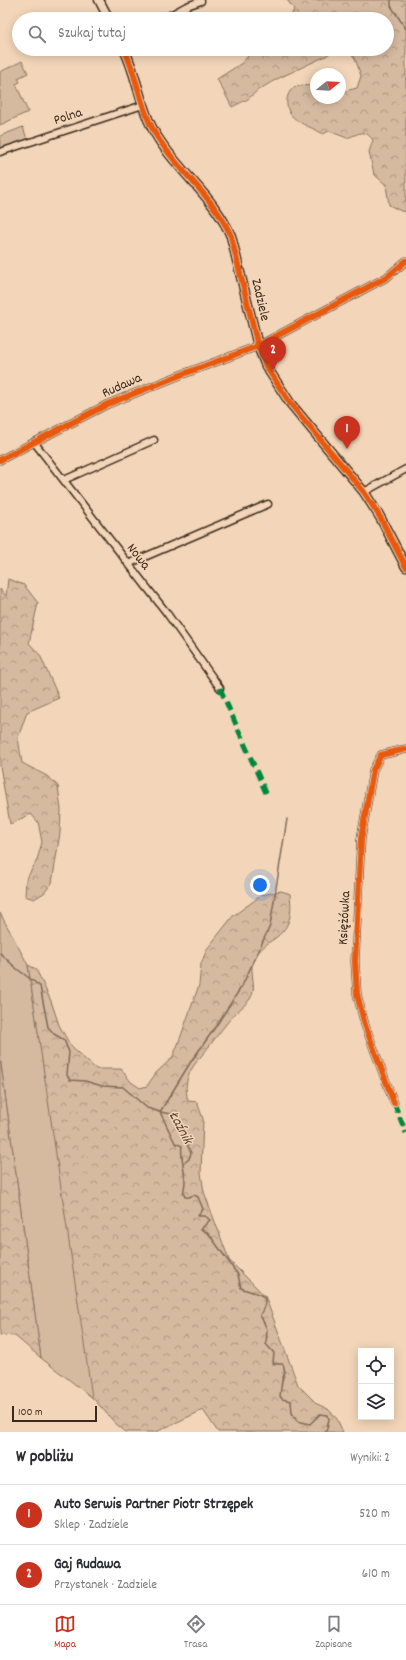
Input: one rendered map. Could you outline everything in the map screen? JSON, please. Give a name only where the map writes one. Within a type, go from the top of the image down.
[{"type":"street","points":[[99,0],[105,12]]},
{"type":"street","points":[[175,12],[186,6],[201,2]]},
{"type":"street","name":"Zadziele","points":[[127,56],[133,70],[143,105],[157,137],[209,200],[226,225],[234,246],[258,346],[270,372],[290,403],[364,492],[380,517],[406,567]]},
{"type":"street","name":"Polna","points":[[0,152],[143,105]]},
{"type":"street","name":"Rudawa","points":[[0,460],[108,404],[258,346],[387,277],[406,261]]},
{"type":"street","points":[[64,480],[154,440]]},
{"type":"street","name":"Nowa","points":[[34,442],[166,612],[220,688]]},
{"type":"street","points":[[364,492],[406,469]]},
{"type":"street","points":[[128,564],[268,504]]},
{"type":"street","name":"Księżówka","points":[[394,1103],[365,1025],[357,994],[354,961],[360,839],[373,770],[381,755],[406,750]]},
{"type":"green space","points":[[287,0],[406,0],[406,212],[389,205],[386,185],[374,174],[369,152],[373,140],[370,136],[361,133],[347,138],[329,131],[323,134],[296,120],[290,113],[287,104],[287,98],[291,90],[295,87],[306,86],[310,86],[310,104],[346,104],[346,91],[357,88],[361,76],[353,56],[394,56],[394,12],[293,12],[294,9]]},
{"type":"green space","points":[[248,56],[326,56],[277,79],[258,90],[248,99],[232,107],[217,79],[242,63]]},
{"type":"green space","points":[[22,61],[28,73],[18,78],[20,82],[16,84],[28,112],[0,125],[0,72]]},
{"type":"green space","points":[[23,127],[28,142],[0,150],[0,136]]},
{"type":"green space","points":[[8,579],[24,585],[38,603],[29,643],[40,655],[59,698],[27,712],[18,738],[22,763],[47,776],[58,786],[61,810],[60,833],[52,883],[44,893],[34,899],[25,896],[26,880],[37,860],[42,842],[38,822],[31,814],[10,824],[0,766],[0,589],[6,596]]},
{"type":"green space","points":[[281,891],[290,894],[291,908],[287,925],[280,934],[261,949],[254,959],[252,966],[253,990],[250,999],[228,1021],[195,1064],[188,1076],[186,1092],[188,1101],[197,1102],[203,1119],[201,1173],[204,1192],[229,1260],[265,1296],[298,1385],[317,1404],[328,1409],[337,1419],[343,1432],[218,1432],[203,1410],[156,1432],[126,1432],[115,1423],[92,1397],[28,965],[36,969],[51,1001],[59,1025],[69,1043],[78,1053],[96,1069],[121,1069],[131,1082],[140,1088],[147,1086],[156,1073],[172,1058],[177,1047],[199,985],[201,964],[207,949],[233,916],[262,895]]},
{"type":"green space","points":[[0,913],[28,965],[94,1399],[41,1358],[0,1057]]},
{"type":"green space","points":[[0,1057],[41,1358],[15,1336],[0,1335]]},
{"type":"waterway","points":[[391,0],[391,6],[406,29]]},
{"type":"waterway","points":[[184,1163],[189,1159],[191,1153],[182,1133],[185,1127],[181,1125],[177,1115],[160,1112],[190,1063],[242,986],[270,926],[287,819]]},
{"type":"waterway","name":"Łaźnik","points":[[0,953],[17,969],[40,986],[48,1027],[54,1034],[64,1040],[69,1052],[67,1075],[70,1080],[85,1081],[102,1086],[123,1087],[147,1108],[160,1112],[175,1143],[182,1146],[185,1197],[194,1195],[198,1197],[203,1209],[198,1216],[205,1216],[210,1220],[201,1229],[209,1234],[238,1275],[241,1288],[257,1293],[264,1298],[264,1307],[260,1315],[267,1329],[266,1344],[274,1353],[274,1364],[283,1364],[285,1372],[282,1380],[280,1396],[282,1399],[291,1401],[292,1413],[297,1421],[310,1424],[320,1414],[328,1415],[329,1419],[326,1432]]},
{"type":"marked path","points":[[220,688],[266,793]]},
{"type":"marked path","points":[[394,1103],[406,1133]]},
{"type":"cycle path","points":[[127,56],[152,128],[176,163],[216,209],[231,236],[258,346],[266,366],[290,403],[364,492],[380,517],[406,567]]},
{"type":"cycle path","points":[[0,460],[108,404],[258,346],[387,277],[406,261]]},
{"type":"cycle path","points":[[394,1103],[365,1025],[357,994],[355,961],[361,839],[373,770],[381,755],[406,749]]},
{"type":"place","name":"Gaj Rudawa","points":[[273,370]]},
{"type":"place","name":"Auto Serwis Partner Piotr Strzępek","points":[[347,449]]}]
